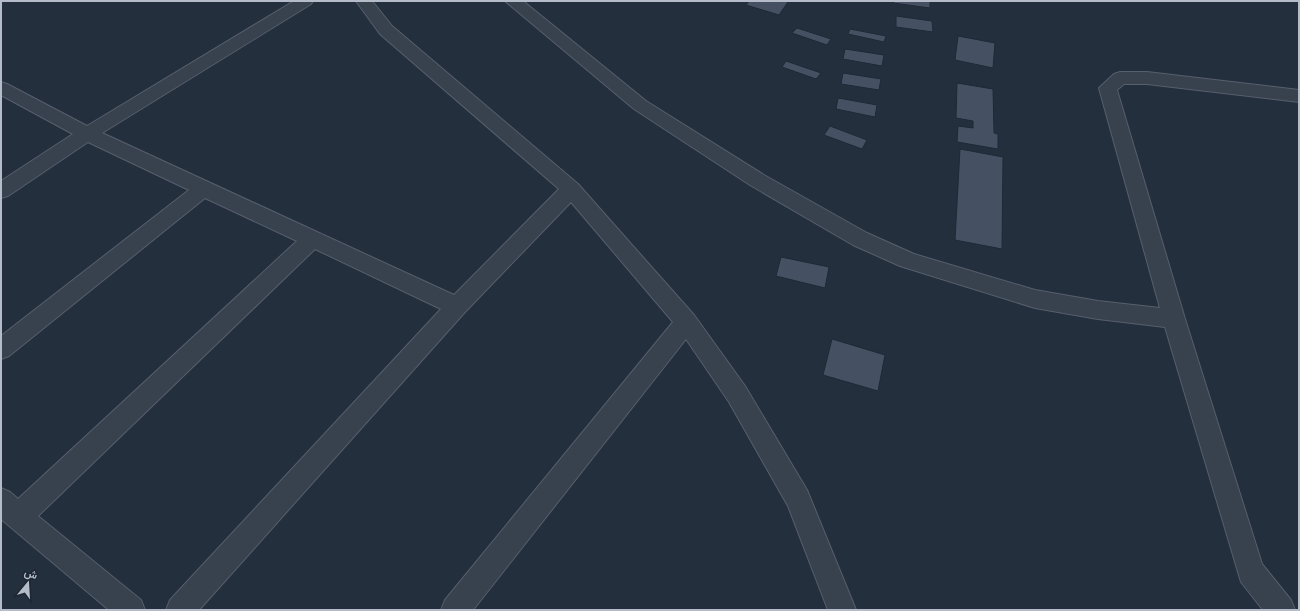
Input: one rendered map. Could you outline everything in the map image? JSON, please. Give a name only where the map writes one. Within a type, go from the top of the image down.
[{"type":"street","points":[[1,191],[87,134],[306,1]]},
{"type":"street","points":[[364,1],[386,30],[571,189],[686,322],[737,394],[798,499],[842,610]]},
{"type":"street","points":[[513,1],[640,105],[757,180],[860,239],[907,260],[1035,299],[1098,310],[1174,319]]},
{"type":"street","points":[[1281,610],[1252,572],[1174,319],[1108,88],[1120,78],[1148,78],[1299,96]]},
{"type":"street","points":[[1,88],[87,134],[457,306]]},
{"type":"street","points":[[1,349],[204,188]]},
{"type":"street","points":[[180,610],[457,306],[571,189]]},
{"type":"street","points":[[131,610],[10,509],[313,239]]},
{"type":"street","points":[[455,610],[686,322]]},
{"type":"building","points":[[749,1],[788,2],[779,15],[746,5]]},
{"type":"building","points":[[894,1],[930,1],[930,8],[893,3]]},
{"type":"building","points":[[896,16],[932,21],[933,32],[896,27]]},
{"type":"building","points":[[797,28],[831,39],[827,45],[792,33]]},
{"type":"building","points":[[850,29],[886,36],[884,42],[848,34]]},
{"type":"building","points":[[958,36],[995,43],[993,68],[955,60]]},
{"type":"building","points":[[845,49],[884,55],[882,66],[843,59]]},
{"type":"building","points":[[786,61],[821,73],[816,79],[782,67]]},
{"type":"building","points":[[843,73],[881,79],[879,90],[841,84]]},
{"type":"building","points":[[957,83],[993,89],[994,133],[998,134],[998,149],[957,142],[958,126],[973,128],[973,121],[956,118]]},
{"type":"building","points":[[838,98],[877,105],[875,117],[836,109]]},
{"type":"building","points":[[830,126],[867,140],[862,149],[824,135]]},
{"type":"building","points":[[960,149],[1003,157],[1002,249],[955,240]]},
{"type":"building","points":[[781,257],[829,267],[825,288],[776,276]]},
{"type":"building","points":[[832,339],[885,355],[878,391],[823,375]]}]
